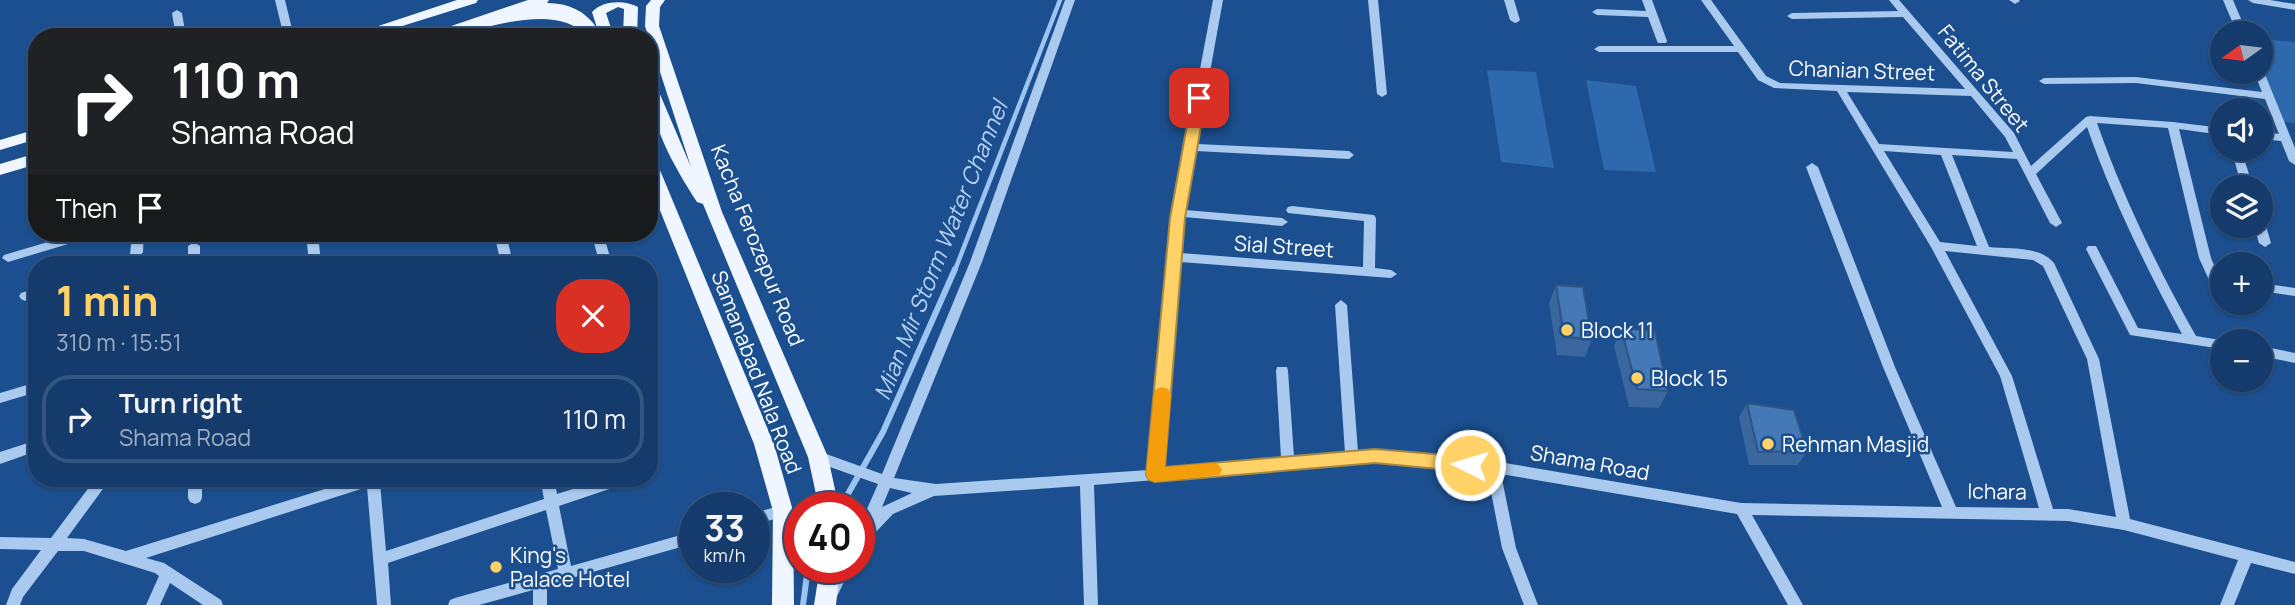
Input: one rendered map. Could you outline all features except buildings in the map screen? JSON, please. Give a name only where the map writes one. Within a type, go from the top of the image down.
[{"type":"main road","points":[[381,28],[471,0]]},
{"type":"main road","points":[[455,28],[542,0]]},
{"type":"main road","name":"Kacha Ferozepur Road","points":[[653,28],[653,6],[658,0]]},
{"type":"main road","points":[[604,28],[599,12],[615,3],[631,7],[630,28]]},
{"type":"main road","points":[[509,11],[559,6],[577,13],[588,28]]},
{"type":"main road","name":"Kacha Ferozepur Road","points":[[658,44],[714,212],[818,457],[825,492]]},
{"type":"main road","points":[[658,107],[684,169],[714,212]]},
{"type":"main road","points":[[0,145],[28,137]]},
{"type":"main road","points":[[0,170],[28,162]]},
{"type":"main road","name":"Samanabad Nala Road","points":[[658,202],[764,444],[783,511],[783,605]]},
{"type":"main road","points":[[825,605],[828,583]]},
{"type":"street","points":[[280,0],[287,28]]},
{"type":"street","points":[[875,509],[976,262],[1070,0]]},
{"type":"street","points":[[1155,475],[1178,213],[1217,0]]},
{"type":"street","points":[[1373,0],[1382,94]]},
{"type":"street","points":[[1509,0],[1516,20]]},
{"type":"street","points":[[1647,0],[1662,41]]},
{"type":"street","name":"Chanian Street","points":[[1706,0],[1762,78],[1778,86],[1974,93]]},
{"type":"street","name":"Fatima Street","points":[[1894,0],[2010,135],[2056,223]]},
{"type":"street","points":[[2228,0],[2237,21]]},
{"type":"street","points":[[2253,0],[2295,7]]},
{"type":"street","points":[[1597,12],[1652,14]]},
{"type":"street","points":[[177,13],[180,28]]},
{"type":"street","points":[[1792,16],[1906,14]]},
{"type":"street","points":[[1599,49],[1742,49]]},
{"type":"street","points":[[2044,81],[2136,80],[2269,96]]},
{"type":"street","points":[[2264,84],[2295,160]]},
{"type":"street","points":[[1841,90],[1936,246],[2006,376],[2047,512]]},
{"type":"street","points":[[2090,119],[2108,174],[2142,251],[2192,340]]},
{"type":"street","points":[[2030,173],[2090,119],[2210,130]]},
{"type":"street","points":[[2172,125],[2210,270]]},
{"type":"street","points":[[2273,136],[2286,138]]},
{"type":"street","points":[[1190,147],[1349,155]]},
{"type":"street","points":[[1876,148],[2021,156]]},
{"type":"street","points":[[1945,151],[1986,252]]},
{"type":"street","points":[[1812,167],[1889,367],[1951,511]]},
{"type":"street","points":[[1292,210],[1370,218],[1370,272]]},
{"type":"street","points":[[1178,213],[1282,222]]},
{"type":"street","points":[[2264,238],[2265,243]]},
{"type":"street","points":[[8,258],[61,242]]},
{"type":"street","points":[[194,246],[194,256]]},
{"type":"street","points":[[1936,246],[2033,256],[2048,263],[2093,359],[2124,524]]},
{"type":"street","points":[[2092,249],[2134,332],[2210,342]]},
{"type":"street","name":"Sial Street","points":[[1174,257],[1391,274]]},
{"type":"street","points":[[2273,289],[2295,292]]},
{"type":"street","points":[[1341,305],[1352,458]]},
{"type":"street","points":[[2273,353],[2295,358]]},
{"type":"street","points":[[1282,371],[1288,464]]},
{"type":"street","points":[[0,398],[28,390]]},
{"type":"street","points":[[0,458],[28,448]]},
{"type":"street","name":"Shama Road","points":[[936,490],[1375,456],[1493,467],[1741,509]]},
{"type":"street","points":[[818,457],[887,482],[936,490]]},
{"type":"street","points":[[1493,467],[1509,548],[1531,605]]},
{"type":"street","points":[[1087,480],[1091,605]]},
{"type":"street","points":[[13,605],[18,594],[97,487]]},
{"type":"street","points":[[195,487],[195,498]]},
{"type":"street","points":[[125,558],[347,487]]},
{"type":"street","points":[[376,487],[384,605]]},
{"type":"street","points":[[549,487],[566,575]]},
{"type":"street","points":[[380,559],[596,487]]},
{"type":"street","points":[[875,524],[888,510],[917,495],[936,490]]},
{"type":"street","points":[[1741,509],[1796,605]]},
{"type":"street","name":"Ichara","points":[[1741,509],[2047,512],[2124,524],[2295,568]]},
{"type":"street","points":[[770,515],[783,511]]},
{"type":"street","points":[[456,605],[679,542]]},
{"type":"street","points":[[0,543],[85,545],[167,573],[216,605]]},
{"type":"street","points":[[2227,605],[2247,556]]},
{"type":"street","points":[[153,605],[167,573]]},
{"type":"street","points":[[540,582],[540,605]]},
{"type":"street","points":[[825,605],[836,583]]},
{"type":"shaded area","points":[[2273,40],[2295,42],[2295,123],[2279,121],[2273,107],[2273,98],[2269,98],[2263,84],[2273,84]]},
{"type":"shaded area","points":[[1487,70],[1536,72],[1554,168],[1501,162]]},
{"type":"shaded area","points":[[1586,80],[1636,86],[1656,172],[1604,170]]},
{"type":"waterway","name":"Mian Mir Storm Water Channel","points":[[955,270],[1060,0]]},
{"type":"waterway","name":"Mian Mir Storm Water Channel","points":[[849,492],[883,432],[955,269]]},
{"type":"waterway","name":"Mian Mir Storm Water Channel","points":[[803,605],[806,583]]},
{"type":"slow traffic","points":[[1162,394],[1155,475],[1213,470]]},
{"type":"place","name":"Block 11","points":[[1567,330]]},
{"type":"place","name":"Block 15","points":[[1637,378]]},
{"type":"place","name":"Rehman Masjid","points":[[1768,444]]},
{"type":"place","name":"King's Palace Hotel","points":[[496,567]]},
{"type":"route","points":[[1199,98],[1178,218],[1155,475],[1375,456],[1470,465]]}]
